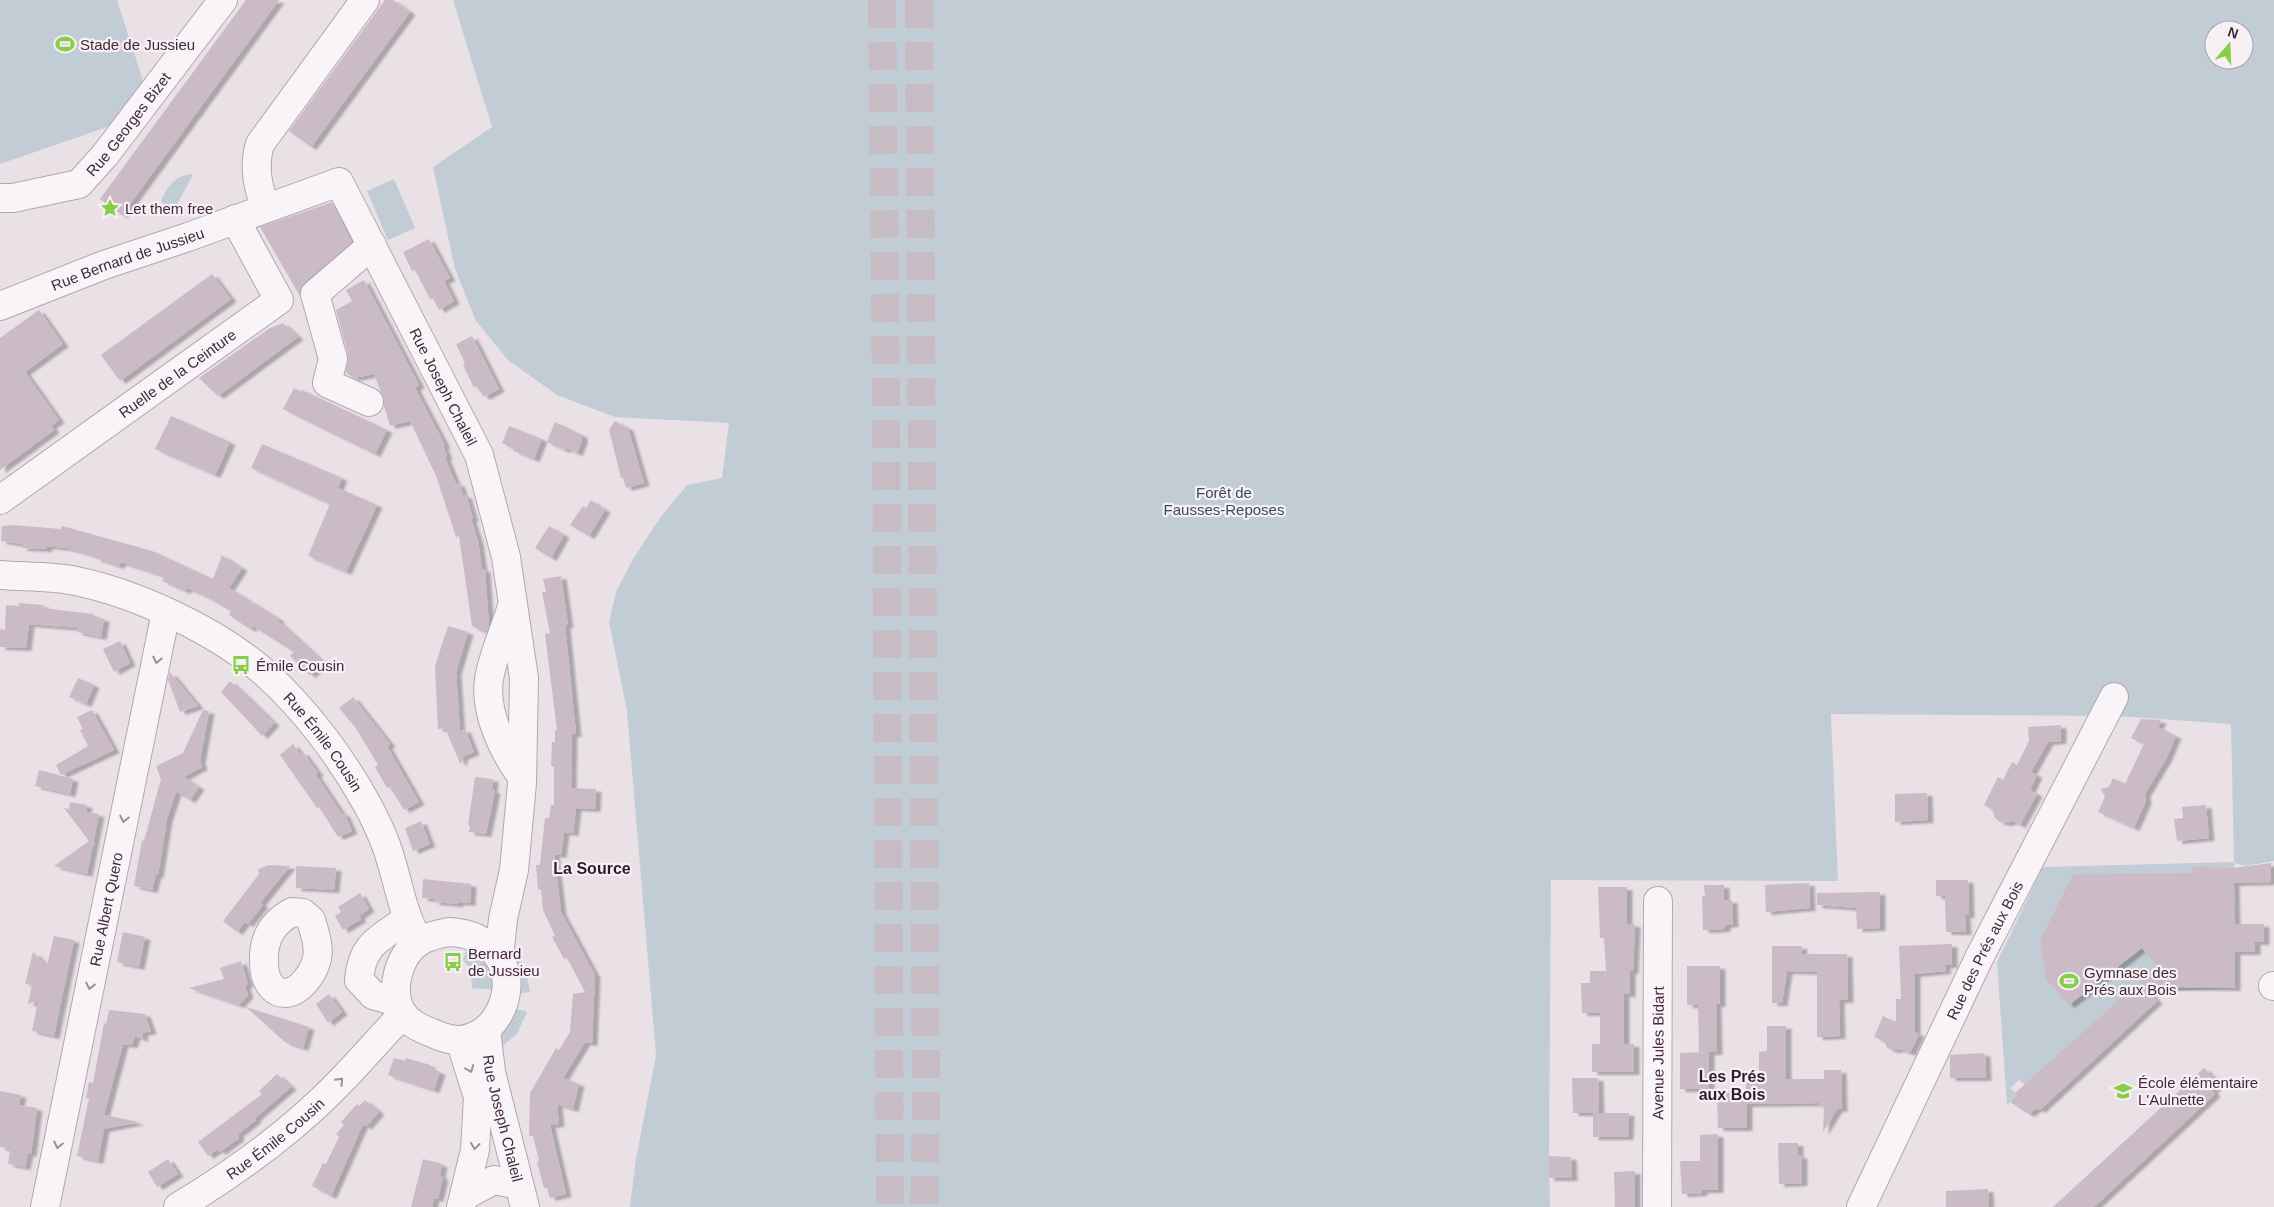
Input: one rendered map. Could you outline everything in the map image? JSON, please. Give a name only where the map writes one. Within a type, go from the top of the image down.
[{"type":"street","name":"Rue Georges Bizet","points":[[0,198],[13,198],[79,184],[105,155],[180,59],[223,0]]},
{"type":"street","points":[[265,208],[258,189],[255,159],[260,144],[365,0]]},
{"type":"street","name":"Rue Bernard de Jussieu","points":[[0,306],[104,265],[340,182]]},
{"type":"street","name":"Rue Joseph Chaleil","points":[[340,182],[478,455],[506,557],[524,678],[522,779],[514,870],[503,919],[499,957]]},
{"type":"street","name":"Ruelle de la Ceinture","points":[[0,500],[279,300],[235,220]]},
{"type":"street","points":[[369,402],[327,383],[333,359],[315,294],[372,245]]},
{"type":"street","name":"Rue Émile Cousin","points":[[0,575],[73,580],[120,593],[166,612],[220,640],[247,658],[278,686],[324,738],[366,804],[386,844],[413,931]]},
{"type":"street","name":"Rue Albert Quero","points":[[45,1207],[166,612]]},
{"type":"street","name":"Rue des Prés aux Bois","points":[[1861,1207],[1979,958],[2114,697]]},
{"type":"street","name":"Avenue Jules Bidart","points":[[1658,900],[1658,1207]]},
{"type":"street","points":[[476,937],[503,919]]},
{"type":"street","points":[[400,1008],[373,995],[359,980],[360,966],[363,956],[371,945],[413,931],[434,934],[463,932],[485,942],[499,957],[505,972],[506,998],[497,1018],[474,1037],[460,1040],[437,1036],[414,1026],[400,1008],[396,989],[397,976],[413,931]]},
{"type":"street","points":[[318,958],[360,966]]},
{"type":"street","name":"Rue Émile Cousin","points":[[178,1207],[212,1186],[277,1139],[327,1095],[400,1008]]},
{"type":"street","name":"Rue Joseph Chaleil","points":[[486,1029],[491,1072],[522,1196]]},
{"type":"street","points":[[460,1040],[478,1097],[475,1150],[463,1201]]},
{"type":"street","points":[[463,1201],[494,1180],[522,1196]]},
{"type":"green space","name":"Stade de Jussieu","points":[[0,0],[117,0],[145,87],[116,124],[0,164]]},
{"type":"green space","name":"Forêt de Fausses-Reposes","points":[[453,0],[2274,0],[2274,861],[2245,866],[2234,863],[2235,988],[2163,992],[2148,975],[2025,1085],[2019,1080],[2010,1088],[2017,1095],[2007,1105],[1997,962],[2043,867],[2234,862],[2231,724],[2117,716],[1831,714],[1838,881],[1551,880],[1550,1207],[630,1207],[636,1159],[656,1055],[627,711],[609,622],[616,592],[633,559],[660,518],[687,485],[722,478],[729,423],[615,417],[557,395],[508,360],[476,321],[455,269],[433,167],[492,127]]},
{"type":"green space","points":[[192,174],[174,210],[161,202],[166,191],[176,179]]},
{"type":"green space","points":[[394,179],[415,228],[388,240],[367,191]]},
{"type":"green space","points":[[513,946],[526,970],[530,992],[518,994],[512,958]]},
{"type":"green space","points":[[467,947],[486,958],[498,990],[472,988],[471,970],[463,960]]},
{"type":"green space","points":[[514,1008],[527,1012],[517,1034],[501,1047],[498,1035]]},
{"type":"building","points":[[246,0],[279,0],[122,215],[100,199]]},
{"type":"building","points":[[385,0],[393,0],[410,12],[311,147],[289,131]]},
{"type":"building","points":[[332,202],[352,242],[305,282],[300,289],[300,296],[260,227]]},
{"type":"building","points":[[429,239],[450,278],[444,281],[454,301],[439,310],[433,298],[430,299],[415,270],[412,271],[403,252]]},
{"type":"building","points":[[212,274],[231,299],[120,381],[101,355]]},
{"type":"building","points":[[364,280],[419,385],[415,388],[445,445],[443,446],[447,456],[445,457],[456,484],[459,483],[463,495],[466,495],[478,541],[482,569],[485,569],[489,626],[486,633],[472,626],[459,536],[456,537],[436,476],[410,421],[390,426],[384,400],[374,374],[354,378],[346,373],[348,355],[336,310],[352,301],[346,290]]},
{"type":"building","points":[[39,310],[63,344],[25,372],[59,420],[51,426],[54,430],[0,470],[0,338]]},
{"type":"building","points":[[283,323],[298,337],[218,396],[199,378],[270,328]]},
{"type":"building","points":[[472,336],[499,389],[484,397],[477,386],[474,388],[456,344]]},
{"type":"building","points":[[294,388],[387,430],[375,454],[283,409]]},
{"type":"building","points":[[171,416],[230,442],[215,475],[155,449]]},
{"type":"building","points":[[615,421],[628,428],[644,483],[626,488],[623,478],[621,478],[609,430]]},
{"type":"building","points":[[555,422],[582,435],[582,441],[577,453],[547,442]]},
{"type":"building","points":[[509,426],[542,439],[534,459],[514,451],[514,449],[502,443]]},
{"type":"building","points":[[262,444],[342,478],[338,488],[377,505],[346,572],[308,556],[330,504],[251,468]]},
{"type":"building","points":[[591,500],[605,510],[589,536],[570,525],[583,506],[586,508]]},
{"type":"building","points":[[13,525],[61,529],[62,526],[152,551],[213,579],[222,555],[242,568],[229,588],[279,619],[278,621],[324,663],[310,675],[290,656],[294,652],[253,626],[250,629],[229,615],[231,611],[207,597],[187,588],[185,591],[162,581],[164,576],[121,562],[119,566],[95,558],[96,556],[67,548],[47,546],[47,549],[22,548],[22,544],[1,541],[2,526]]},
{"type":"building","points":[[549,526],[564,535],[551,558],[535,548]]},
{"type":"building","points":[[561,576],[568,625],[565,625],[576,734],[572,734],[571,788],[596,789],[595,809],[576,808],[573,833],[564,832],[561,855],[554,854],[561,912],[595,975],[592,1043],[585,1042],[563,1078],[579,1084],[573,1109],[557,1104],[559,1124],[550,1125],[566,1194],[550,1198],[547,1188],[544,1188],[533,1136],[529,1136],[530,1093],[556,1048],[559,1050],[570,1032],[573,994],[585,992],[567,958],[564,959],[552,937],[555,936],[543,910],[541,889],[538,890],[536,865],[540,865],[545,818],[549,818],[551,805],[554,805],[554,767],[551,766],[552,742],[555,742],[555,730],[557,730],[545,634],[550,633],[542,592],[546,592],[543,579]]},
{"type":"building","points":[[19,603],[44,605],[43,608],[93,614],[93,616],[104,619],[101,637],[77,632],[78,628],[29,624],[26,648],[0,647],[0,629],[5,630],[6,605],[19,606]]},
{"type":"building","points":[[448,626],[468,632],[456,672],[460,731],[465,729],[474,752],[462,757],[462,762],[460,763],[445,728],[438,729],[435,666]]},
{"type":"building","points":[[120,641],[130,663],[114,672],[103,649]]},
{"type":"building","points":[[170,672],[198,706],[180,712],[168,680]]},
{"type":"building","points":[[78,678],[94,685],[86,704],[69,697]]},
{"type":"building","points":[[230,681],[274,723],[262,736],[221,692]]},
{"type":"building","points":[[353,697],[390,744],[387,746],[419,802],[404,810],[390,787],[387,788],[375,767],[378,765],[355,727],[339,708]]},
{"type":"building","points":[[92,710],[114,750],[61,775],[56,765],[88,746],[80,730],[83,729],[77,717]]},
{"type":"building","points":[[203,710],[209,711],[200,761],[202,767],[184,777],[199,787],[190,800],[176,792],[167,819],[158,875],[156,875],[152,890],[134,886],[142,840],[144,841],[161,779],[156,766],[183,753]]},
{"type":"building","points":[[2141,719],[2161,720],[2158,727],[2176,736],[2166,759],[2145,794],[2146,801],[2134,828],[2098,812],[2105,797],[2101,789],[2109,787],[2113,778],[2125,784],[2144,744],[2131,738]]},
{"type":"building","points":[[2061,725],[2061,741],[2048,742],[2031,772],[2037,775],[2030,790],[2037,794],[2020,825],[2012,821],[2007,823],[2000,822],[1994,817],[1993,810],[1984,805],[1998,777],[2003,780],[2012,762],[2017,765],[2029,741],[2028,727]]},
{"type":"building","points":[[293,744],[300,754],[303,752],[318,773],[316,775],[342,814],[344,813],[352,831],[338,837],[319,807],[317,808],[280,755]]},
{"type":"building","points":[[39,770],[73,779],[70,794],[35,786]]},
{"type":"building","points":[[475,777],[493,779],[492,790],[495,791],[486,834],[469,832],[470,826],[468,825]]},
{"type":"building","points":[[1927,793],[1928,820],[1895,822],[1895,794]]},
{"type":"building","points":[[70,802],[87,805],[86,812],[99,814],[87,874],[54,866],[89,841],[64,808],[69,809]]},
{"type":"building","points":[[2206,805],[2209,838],[2177,841],[2174,819],[2183,818],[2182,807]]},
{"type":"building","points":[[421,821],[430,844],[413,851],[405,828]]},
{"type":"building","points":[[2271,863],[2271,882],[2234,883],[2235,924],[2264,924],[2264,942],[2255,942],[2255,952],[2235,952],[2235,988],[2145,987],[2157,1001],[2040,1110],[2037,1108],[2029,1114],[2010,1102],[2017,1095],[2015,1093],[2157,966],[2142,948],[2069,1005],[2046,979],[2040,941],[2073,874],[2192,873],[2193,867],[2234,868]]},
{"type":"building","points":[[269,865],[290,866],[260,903],[263,905],[248,924],[245,922],[237,932],[223,921],[259,874],[258,869]]},
{"type":"building","points":[[296,866],[336,868],[334,890],[296,888]]},
{"type":"building","points":[[423,879],[471,884],[470,903],[434,902],[434,899],[422,898]]},
{"type":"building","points":[[1936,880],[1968,880],[1969,915],[1965,915],[1966,932],[1946,932],[1945,896],[1936,896]]},
{"type":"building","points":[[1809,883],[1810,908],[1766,912],[1765,885]]},
{"type":"building","points":[[1704,885],[1724,885],[1724,900],[1732,900],[1733,924],[1725,925],[1725,929],[1703,930],[1702,896],[1705,896]]},
{"type":"building","points":[[1598,887],[1627,887],[1627,924],[1635,924],[1633,971],[1630,971],[1630,994],[1624,994],[1624,1044],[1634,1044],[1634,1072],[1592,1072],[1592,1044],[1600,1044],[1600,1013],[1582,1013],[1581,983],[1590,983],[1590,971],[1606,971],[1604,938],[1600,938]]},
{"type":"building","points":[[1880,892],[1880,928],[1857,929],[1856,908],[1817,905],[1817,893]]},
{"type":"building","points":[[360,893],[369,909],[359,916],[361,919],[343,930],[335,916],[341,912],[338,907]]},
{"type":"building","points":[[123,932],[145,937],[139,967],[117,962]]},
{"type":"building","points":[[54,936],[74,940],[54,1036],[32,1031],[38,1001],[28,1004],[32,985],[25,984],[33,952],[47,966]]},
{"type":"building","points":[[1952,944],[1952,965],[1945,965],[1946,971],[1915,974],[1915,1032],[1919,1034],[1910,1053],[1900,1049],[1893,1050],[1887,1048],[1884,1041],[1874,1037],[1883,1016],[1896,1022],[1896,999],[1901,999],[1899,946]]},
{"type":"building","points":[[1772,946],[1802,946],[1801,954],[1847,954],[1848,1000],[1839,1000],[1840,1036],[1817,1037],[1817,972],[1787,971],[1782,1003],[1772,1003]]},
{"type":"building","points":[[241,961],[248,984],[245,986],[248,995],[239,1005],[189,988],[224,979],[220,968]]},
{"type":"building","points":[[1687,966],[1720,966],[1720,1004],[1716,1004],[1717,1052],[1699,1052],[1698,1005],[1687,1005]]},
{"type":"building","points":[[329,994],[342,1012],[328,1023],[316,1004]]},
{"type":"building","points":[[246,1007],[309,1027],[303,1048],[285,1042]]},
{"type":"building","points":[[109,1010],[145,1014],[151,1031],[142,1033],[143,1039],[135,1036],[132,1045],[123,1044],[104,1115],[139,1122],[104,1129],[98,1161],[77,1156],[89,1098],[86,1098],[89,1082],[93,1083],[104,1023],[106,1024]]},
{"type":"building","points":[[1767,1026],[1786,1026],[1786,1079],[1824,1079],[1824,1070],[1841,1070],[1842,1109],[1837,1109],[1823,1132],[1824,1106],[1818,1106],[1818,1103],[1747,1104],[1746,1081],[1759,1080],[1759,1052],[1767,1051]]},
{"type":"building","points":[[1709,1052],[1709,1089],[1680,1089],[1680,1053]]},
{"type":"building","points":[[1985,1054],[1986,1078],[1950,1078],[1950,1055]]},
{"type":"building","points":[[394,1058],[405,1061],[406,1058],[430,1065],[430,1068],[440,1072],[434,1090],[388,1075]]},
{"type":"building","points":[[2204,1068],[2219,1084],[2212,1090],[2215,1094],[2094,1207],[2053,1207]]},
{"type":"building","points":[[277,1074],[291,1087],[238,1134],[239,1138],[220,1152],[218,1149],[208,1156],[198,1142],[262,1094],[259,1091]]},
{"type":"building","points":[[1572,1078],[1598,1078],[1599,1113],[1629,1113],[1628,1137],[1593,1137],[1593,1113],[1573,1113]]},
{"type":"building","points":[[0,1091],[21,1095],[19,1105],[37,1108],[31,1154],[28,1153],[25,1167],[8,1164],[10,1149],[0,1147]]},
{"type":"building","points":[[1747,1092],[1747,1128],[1718,1128],[1717,1093]]},
{"type":"building","points":[[365,1100],[379,1112],[366,1127],[363,1124],[331,1196],[312,1186],[323,1163],[326,1164],[339,1137],[336,1134],[344,1125],[341,1122],[357,1104],[359,1106]]},
{"type":"building","points":[[1718,1134],[1718,1190],[1702,1190],[1702,1193],[1682,1194],[1680,1161],[1700,1161],[1700,1135]]},
{"type":"building","points":[[1778,1143],[1798,1143],[1798,1155],[1802,1156],[1802,1183],[1779,1184]]},
{"type":"building","points":[[1549,1156],[1571,1157],[1572,1178],[1549,1178]]},
{"type":"building","points":[[168,1159],[178,1174],[157,1187],[148,1172]]},
{"type":"building","points":[[423,1159],[442,1164],[440,1176],[443,1177],[438,1199],[434,1198],[432,1207],[411,1207]]},
{"type":"building","points":[[1635,1171],[1635,1207],[1615,1207],[1614,1172]]},
{"type":"building","points":[[1988,1189],[1989,1207],[1946,1207],[1946,1191]]},
{"type":"tunnel","points":[[882,0],[890,1207]]},
{"type":"tunnel","points":[[919,0],[926,1117],[924,1207]]},
{"type":"place","name":"Stade de Jussieu","points":[[65,44]]},
{"type":"place","name":"Let them free","points":[[110,208]]},
{"type":"place","name":"Émile Cousin","points":[[241,665]]},
{"type":"place","name":"Bernard de Jussieu","points":[[453,962]]},
{"type":"place","name":"Gymnase des Prés aux Bois","points":[[2069,981]]},
{"type":"place","name":"École élémentaire L'Aulnette","points":[[2123,1091]]},
{"type":"district","name":"La Source","points":[[592,868]]},
{"type":"district","name":"Les Prés aux Bois","points":[[1732,1085]]}]
